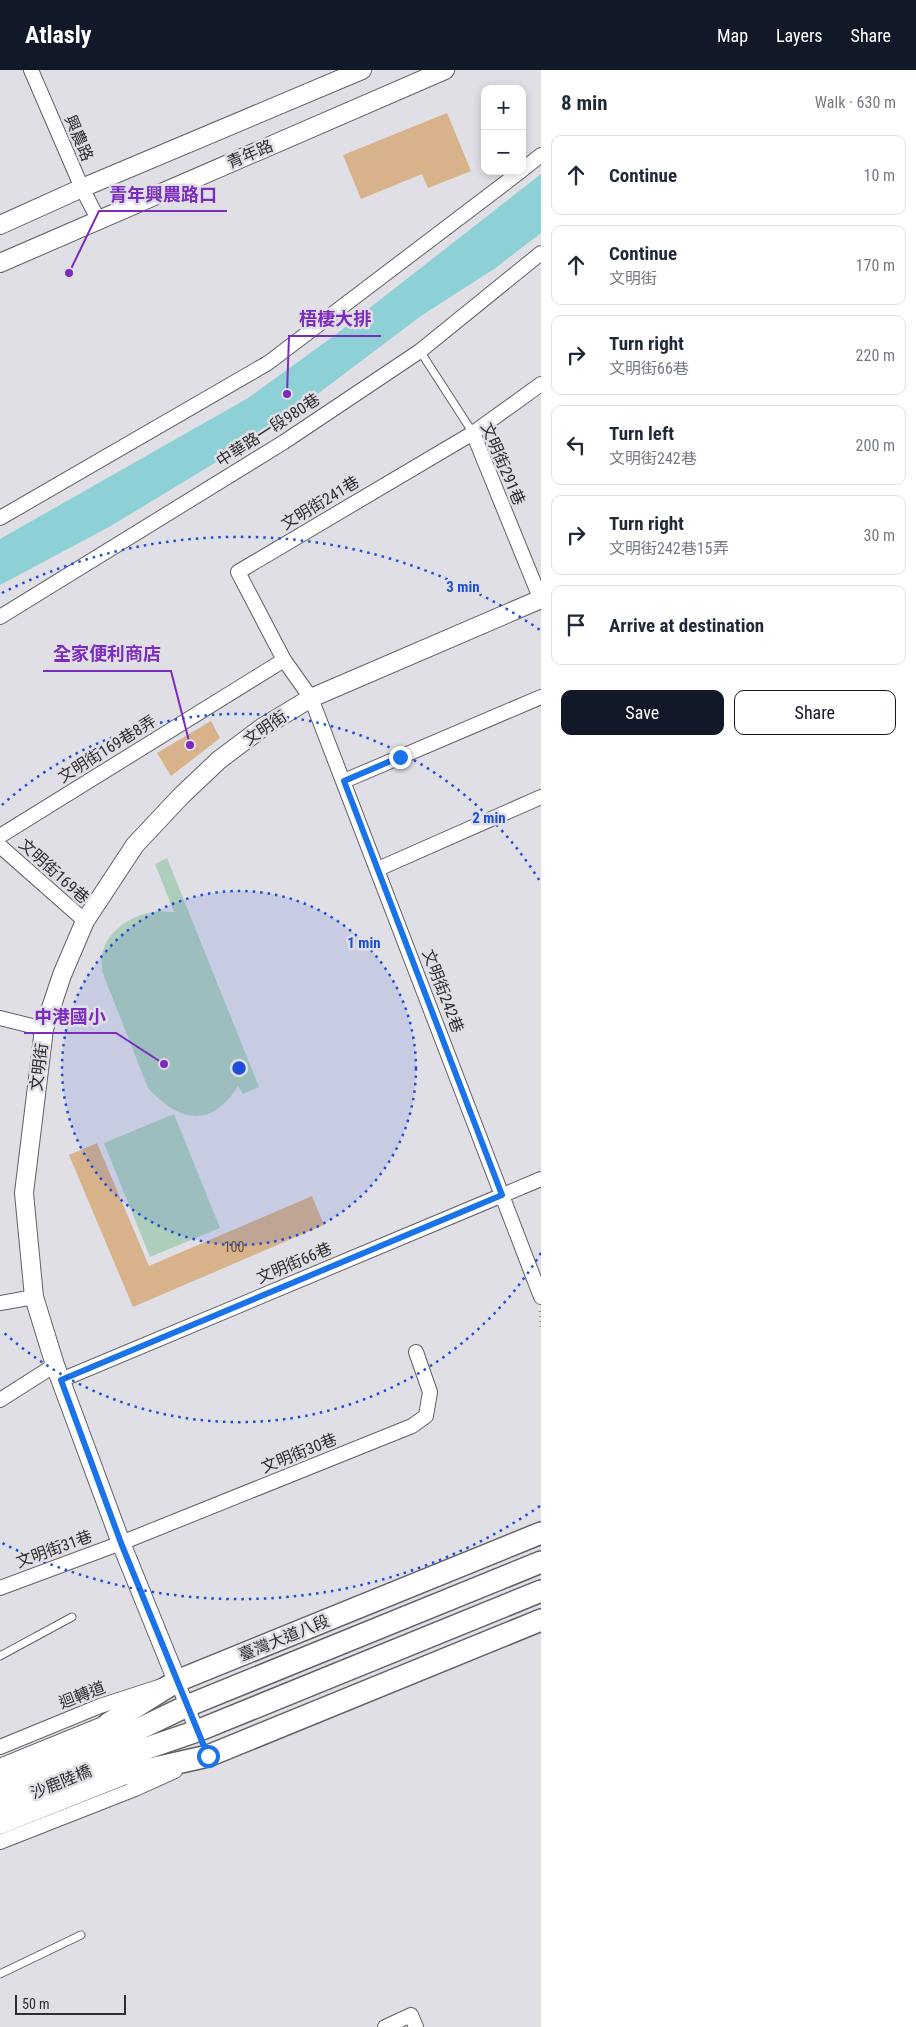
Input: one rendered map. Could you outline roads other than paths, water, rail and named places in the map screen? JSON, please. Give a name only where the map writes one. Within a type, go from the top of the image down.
[{"type":"main road","name":"臺灣大道八段","points":[[118,1749],[177,1681],[541,1533]]},
{"type":"main road","name":"臺灣大道八段","points":[[118,1749],[187,1706],[541,1562]]},
{"type":"main road","points":[[203,1743],[541,1591]]},
{"type":"main road","points":[[118,1749],[203,1743],[541,1620]]},
{"type":"main road","name":"沙鹿陸橋","points":[[0,1787],[118,1749]]},
{"type":"main road","name":"沙鹿陸橋","points":[[0,1806],[118,1749]]},
{"type":"street","name":"興農路","points":[[30,70],[82,188],[98,219]]},
{"type":"street","name":"青年路","points":[[0,225],[82,188],[362,70]]},
{"type":"street","name":"青年路","points":[[0,263],[445,70]]},
{"type":"street","points":[[526,168],[541,156]]},
{"type":"street","points":[[0,518],[268,363],[517,175]]},
{"type":"street","name":"中華路一段980巷","points":[[0,617],[284,442],[420,351],[541,253]]},
{"type":"street","name":"文明街241巷","points":[[311,698],[284,660],[238,572],[473,433],[541,384]]},
{"type":"street","name":"文明街291巷","points":[[473,433],[541,599]]},
{"type":"street","name":"文明街","points":[[203,1743],[121,1543],[58,1373],[34,1297],[24,1193],[44,1029],[62,975],[85,921],[135,845],[181,796],[219,760],[263,727],[311,698],[541,599]]},
{"type":"street","name":"文明街169巷8弄","points":[[0,836],[284,660]]},
{"type":"street","points":[[344,781],[541,697]]},
{"type":"street","name":"文明街242巷","points":[[311,698],[539,1288]]},
{"type":"street","points":[[378,869],[541,797]]},
{"type":"street","name":"文明街169巷","points":[[0,846],[85,921]]},
{"type":"street","points":[[0,1018],[44,1029]]},
{"type":"street","name":"文明街66巷","points":[[0,1400],[58,1373],[541,1179]]},
{"type":"street","points":[[0,1303],[34,1297]]},
{"type":"street","name":"文明街30巷","points":[[121,1543],[412,1426],[426,1416],[430,1392],[416,1352]]},
{"type":"street","name":"文明街31巷","points":[[0,1588],[121,1543]]},
{"type":"street","name":"迴轉道","points":[[0,1747],[100,1706],[177,1681]]},
{"type":"street","points":[[0,1842],[135,1789],[203,1743]]},
{"type":"street","points":[[0,1768],[118,1749]]},
{"type":"street","points":[[0,1825],[118,1749]]},
{"type":"street","points":[[385,2027],[413,2021]]},
{"type":"lane","name":"文明街291巷","points":[[420,351],[473,433]]},
{"type":"lane","points":[[0,1656],[72,1617]]},
{"type":"lane","points":[[0,1974],[82,1935]]},
{"type":"water","points":[[541,174],[541,233],[494,269],[421,316],[271,429],[109,527],[0,585],[0,539],[248,398],[335,335]]},
{"type":"place","name":"青年興農路口","points":[[69,273]]},
{"type":"place","name":"梧棲大排","points":[[287,394]]},
{"type":"place","name":"全家便利商店","points":[[190,745]]},
{"type":"place","name":"中港國小","points":[[164,1064]]}]
